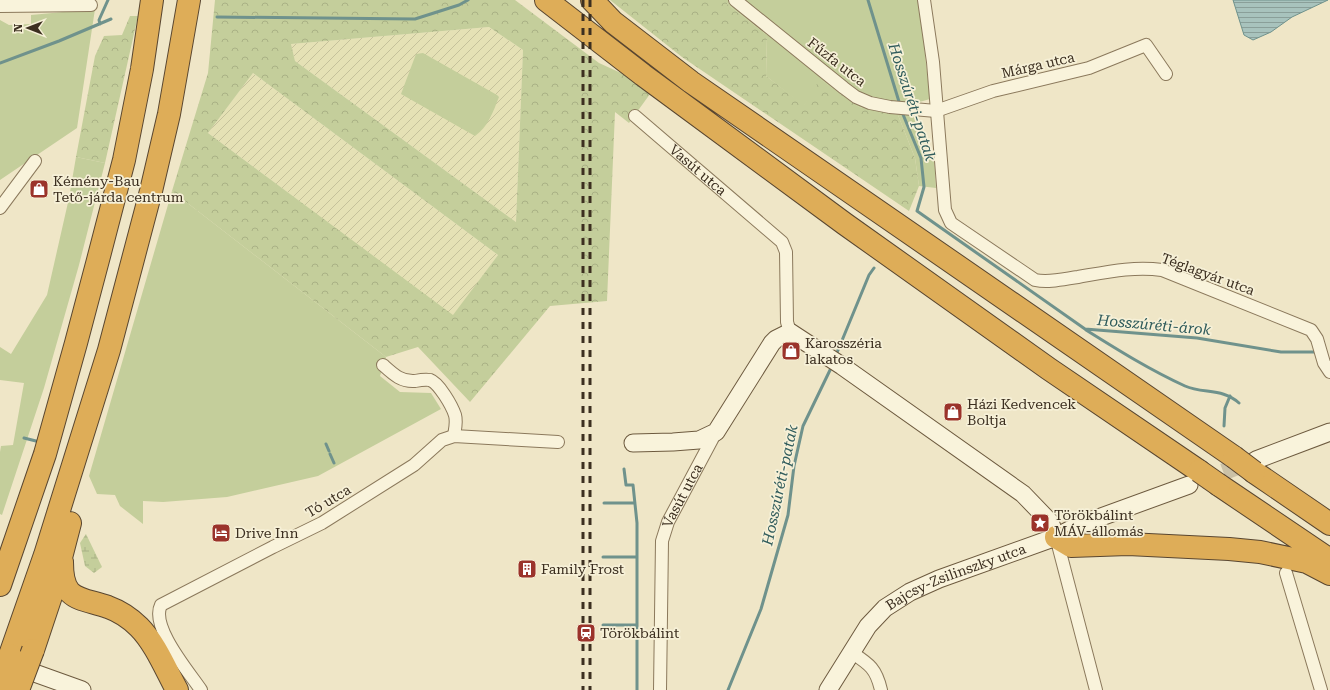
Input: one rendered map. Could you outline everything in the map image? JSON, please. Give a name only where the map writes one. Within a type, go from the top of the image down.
[{"type":"highway","points":[[0,585],[43,461],[76,343],[124,160],[142,69],[152,0]]},
{"type":"highway","points":[[0,683],[24,646],[51,596],[62,553],[78,468],[151,191],[169,114],[189,0]]},
{"type":"highway","points":[[546,0],[643,75],[844,224],[1049,369],[1194,478],[1219,485],[1330,560]]},
{"type":"highway","points":[[592,0],[613,22],[702,90],[1234,457],[1255,466],[1330,524]]},
{"type":"highway","points":[[18,690],[24,646],[45,555],[78,468]]},
{"type":"highway","points":[[1056,537],[1071,546],[1128,544],[1260,552],[1307,562],[1330,574]]},
{"type":"highway","points":[[62,553],[62,574],[69,592],[75,597],[120,612],[134,623],[146,636],[177,690]]},
{"type":"main road","points":[[790,332],[842,366],[1023,494],[1050,522],[1056,537]]},
{"type":"main road","name":"Vasút utca","points":[[716,432],[772,343],[776,339],[790,332]]},
{"type":"main road","points":[[633,443],[699,440],[716,432]]},
{"type":"main road","points":[[1255,466],[1330,432]]},
{"type":"main road","name":"Bajcsy-Zsilinszky utca","points":[[828,690],[868,626],[886,608],[910,592],[944,577],[1056,537],[1079,525],[1194,478]]},
{"type":"main road","points":[[0,660],[82,690]]},
{"type":"street","name":"Fűzfa utca","points":[[736,0],[850,93],[870,103],[890,107],[936,111]]},
{"type":"street","name":"Téglagyár utca","points":[[924,0],[933,62],[945,210],[951,223],[1035,280],[1050,281],[1128,268],[1162,270],[1311,330],[1317,338],[1327,368]]},
{"type":"street","points":[[0,6],[91,5]]},
{"type":"street","name":"Márga utca","points":[[936,111],[993,91],[1089,68],[1146,45],[1166,74]]},
{"type":"street","name":"Vasút utca","points":[[635,116],[782,242],[786,252],[787,322],[790,332]]},
{"type":"street","points":[[0,208],[35,161]]},
{"type":"street","points":[[383,365],[394,374],[405,380],[426,379],[434,382],[444,393],[453,410],[456,423],[454,436],[558,442]]},
{"type":"street","name":"Vasút utca","points":[[660,690],[662,541],[668,522],[716,432]]},
{"type":"street","name":"Tó utca","points":[[201,690],[178,658],[166,638],[159,619],[158,610],[161,605],[322,523],[414,465],[442,440],[454,436]]},
{"type":"street","points":[[1056,537],[1096,690]]},
{"type":"street","points":[[1286,573],[1321,690]]},
{"type":"street","points":[[851,652],[871,667],[878,676],[881,690]]},
{"type":"shaded area","points":[[489,27],[523,50],[516,222],[295,61],[291,44]]},
{"type":"shaded area","points":[[253,73],[498,255],[453,316],[208,133]]},
{"type":"green space","points":[[215,0],[515,0],[599,63],[621,73],[650,94],[629,123],[615,112],[607,301],[550,306],[470,402],[418,347],[386,357],[172,191],[208,73]],"holes":[[[489,27],[523,50],[516,222],[295,61],[291,44]],[[253,73],[498,255],[453,315],[208,133]]]},
{"type":"green space","points":[[610,0],[731,0],[727,4],[767,35],[766,76],[804,105],[820,79],[859,107],[898,115],[915,158],[919,186],[909,211],[682,57]]},
{"type":"green space","points":[[731,0],[919,0],[930,99],[916,103],[918,132],[934,155],[936,188],[919,186],[915,158],[898,115],[859,107],[821,80],[804,106],[766,76],[767,35],[727,4]]},
{"type":"green space","points":[[95,9],[77,128],[0,180],[0,20],[9,25],[31,24],[31,15]]},
{"type":"green space","points":[[130,16],[138,16],[105,163],[76,157],[95,56],[104,36],[122,35]]},
{"type":"green space","points":[[423,53],[499,97],[487,124],[475,136],[401,94],[416,54]]},
{"type":"green space","points":[[76,157],[105,163],[79,265],[44,388],[2,515],[0,514],[1,446],[13,445],[24,383],[0,380],[0,347],[11,354],[47,295],[69,198]]},
{"type":"green space","points":[[172,191],[386,357],[380,376],[400,392],[431,393],[441,409],[318,476],[227,497],[163,502],[143,501],[143,524],[120,506],[115,495],[97,494],[89,476]]},
{"type":"green space","points":[[86,534],[102,567],[94,573],[85,566],[80,543]]},
{"type":"water","points":[[1233,0],[1328,0],[1292,17],[1271,32],[1253,40],[1244,35]]},
{"type":"waterway","points":[[100,24],[99,20],[108,0]]},
{"type":"waterway","points":[[217,17],[415,19],[459,5],[468,0]]},
{"type":"waterway","name":"Hosszúréti-patak","points":[[868,0],[900,105]]},
{"type":"waterway","points":[[0,63],[59,41],[111,19]]},
{"type":"waterway","name":"Hosszúréti-árok","points":[[902,112],[921,158],[924,187],[917,211],[1085,329],[1197,338],[1281,352],[1318,352]]},
{"type":"waterway","name":"Hosszúréti-patak","points":[[836,355],[869,275],[874,268]]},
{"type":"waterway","points":[[1086,330],[1134,360],[1172,380],[1199,390],[1226,395],[1239,403]]},
{"type":"waterway","name":"Hosszúréti-patak","points":[[728,690],[761,609],[788,515],[794,466],[803,426],[832,366]]},
{"type":"waterway","points":[[1224,426],[1225,408],[1230,396]]},
{"type":"waterway","points":[[24,438],[36,441]]},
{"type":"waterway","points":[[326,444],[329,451]]},
{"type":"waterway","points":[[330,454],[334,463]]},
{"type":"waterway","points":[[624,469],[626,485],[633,485],[637,523],[637,690]]},
{"type":"waterway","points":[[604,503],[635,503]]},
{"type":"waterway","points":[[603,557],[637,557]]},
{"type":"waterway","points":[[603,625],[637,625]]},
{"type":"tunnel","points":[[1200,481],[1252,461]]},
{"type":"railway","points":[[583,0],[583,690]]},
{"type":"railway","points":[[590,0],[590,690]]},
{"type":"place","name":"Kémény-Bau Tető-járda centrum","points":[[39,189]]},
{"type":"place","name":"Karosszéria lakatos","points":[[791,351]]},
{"type":"place","name":"Házi Kedvencek Boltja","points":[[953,412]]},
{"type":"place","name":"Törökbálint MÁV-állomás","points":[[1040,523]]},
{"type":"place","name":"Drive Inn","points":[[221,533]]},
{"type":"place","name":"Family Frost","points":[[527,569]]},
{"type":"place","name":"Törökbálint","points":[[586,633]]}]
